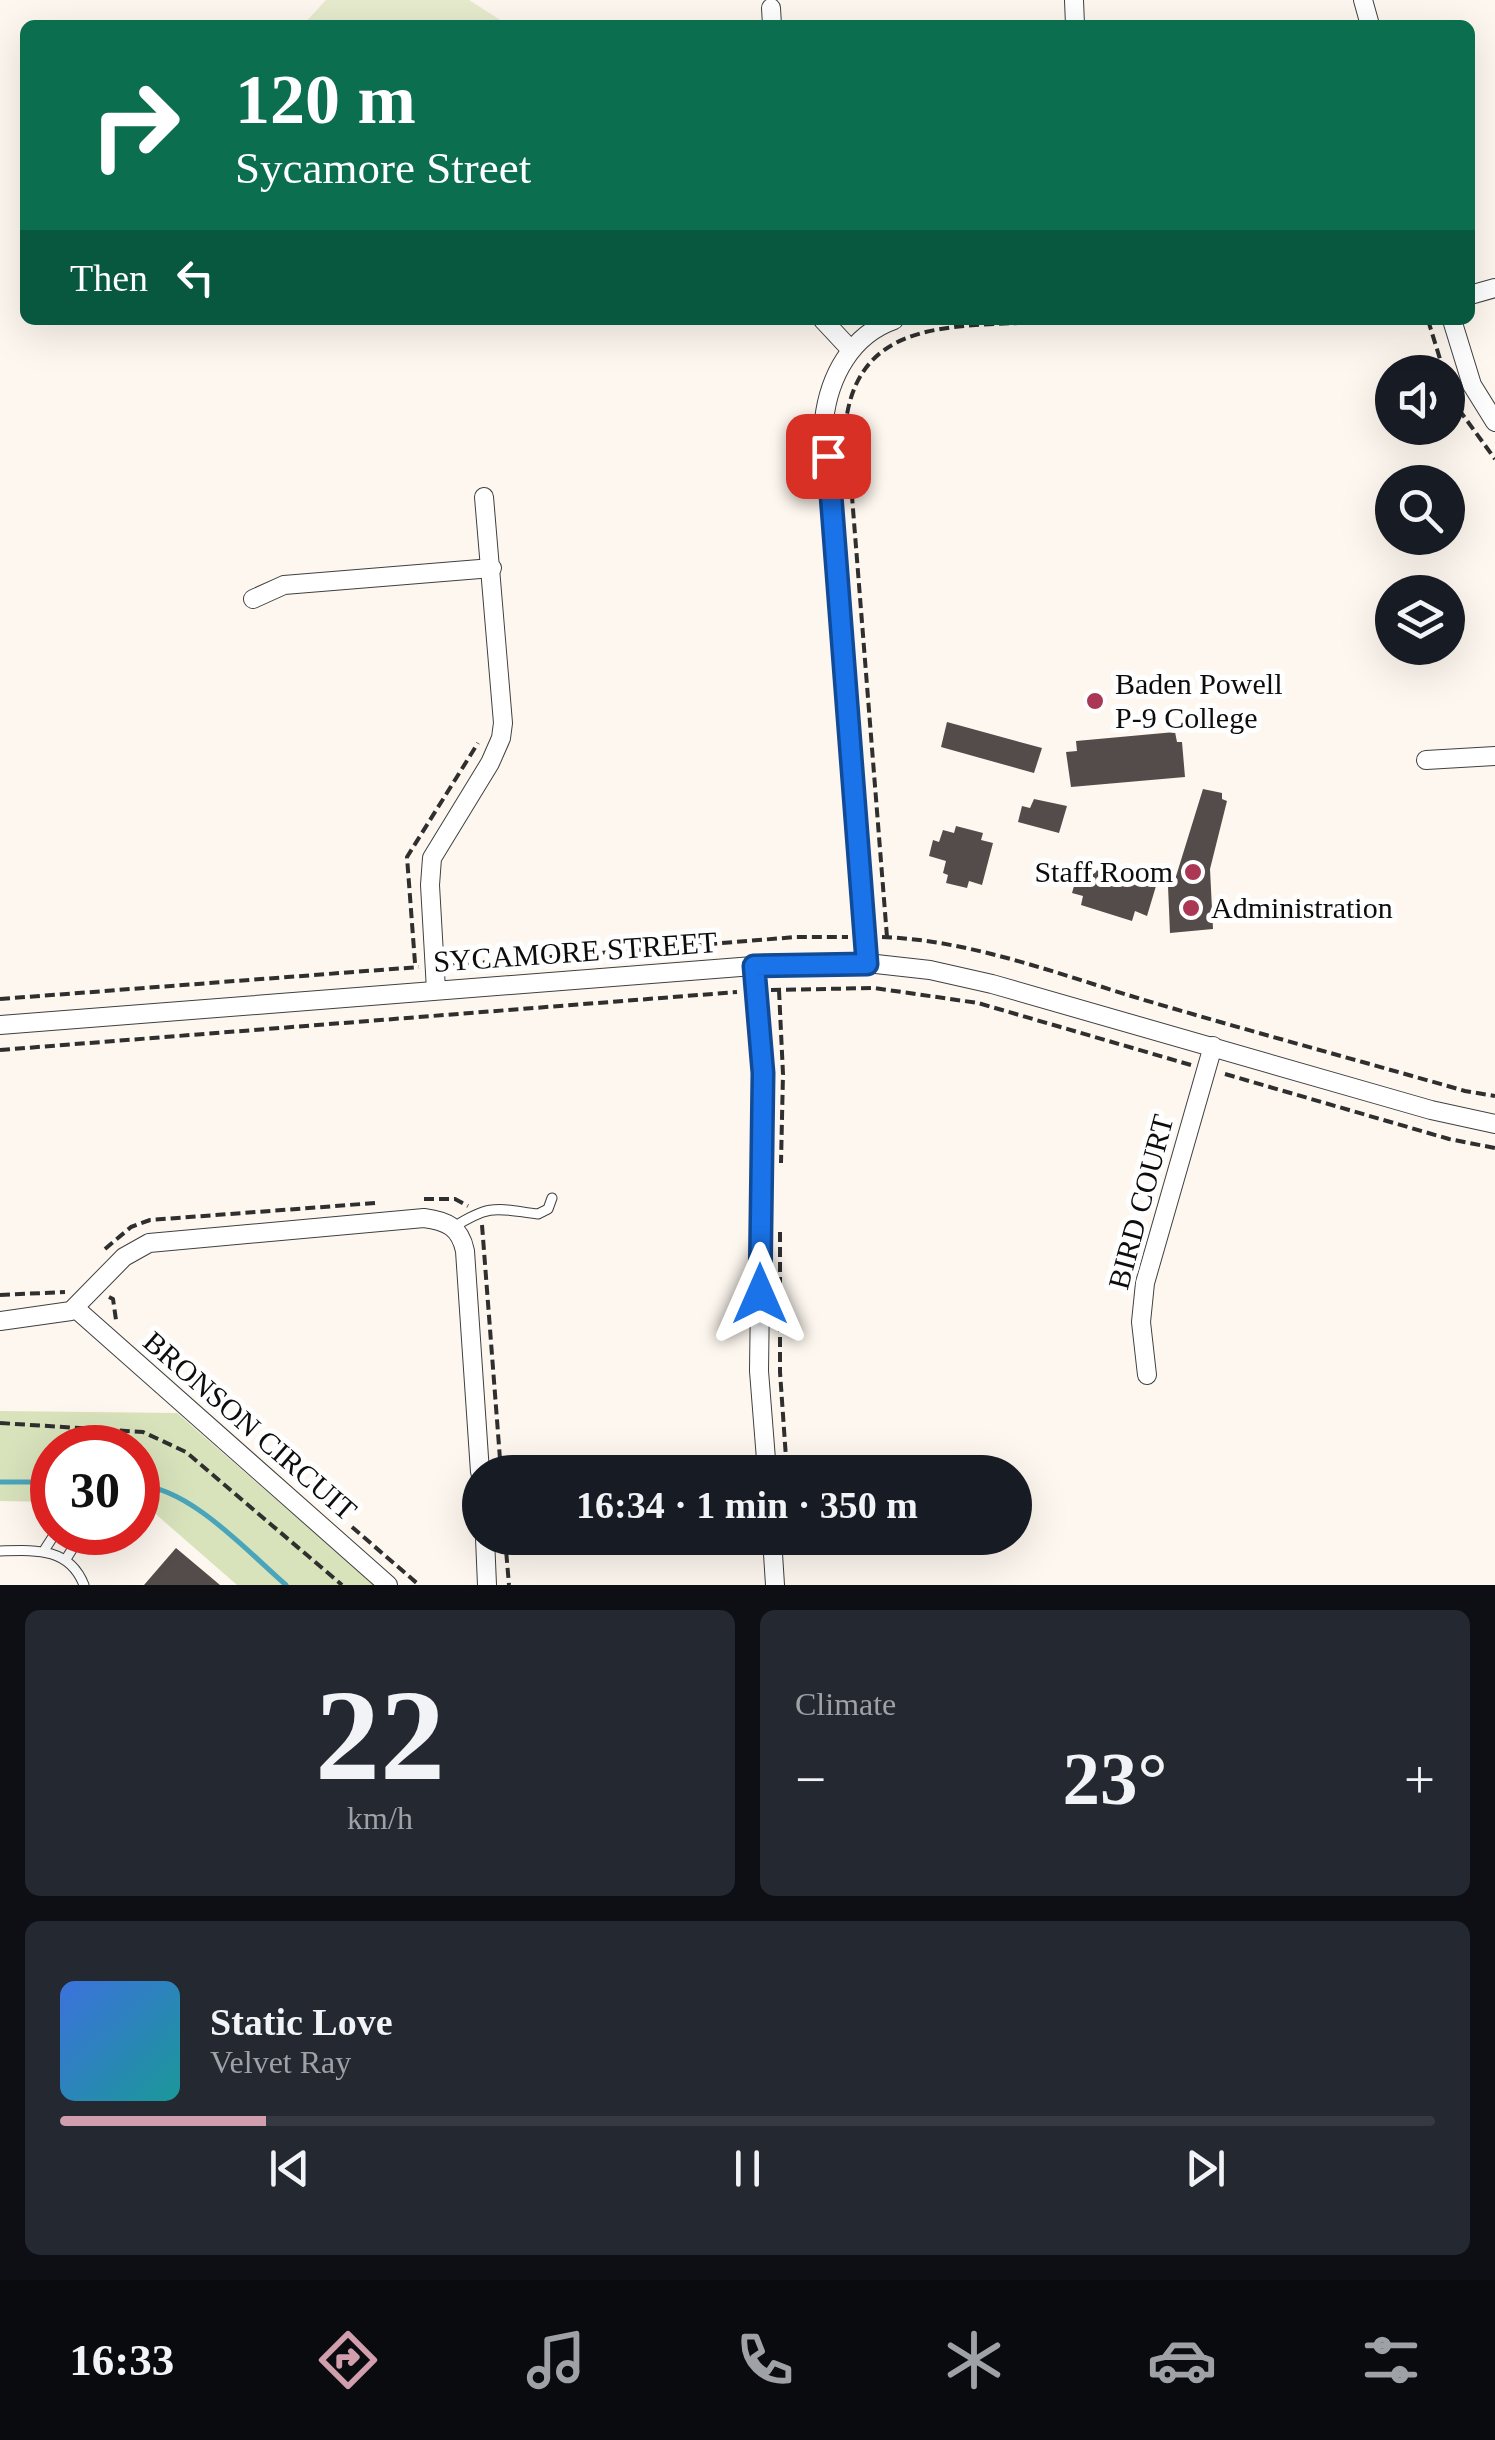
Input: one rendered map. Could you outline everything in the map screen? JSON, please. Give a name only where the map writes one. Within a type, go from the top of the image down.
[{"type":"street","points":[[827,325],[851,350]]},
{"type":"street","points":[[867,964],[824,420],[827,394],[851,350],[882,325]]},
{"type":"street","points":[[1454,325],[1472,385],[1495,422]]},
{"type":"street","points":[[436,990],[432,858],[501,738],[502,698],[484,497]]},
{"type":"street","points":[[253,599],[284,586],[492,568]]},
{"type":"street","points":[[1426,760],[1495,756]]},
{"type":"street","name":"SYCAMORE STREET","points":[[0,1026],[754,966],[867,964],[930,970],[992,984],[1431,1110],[1495,1124]]},
{"type":"street","points":[[754,966],[763,1073],[759,1370],[766,1455]]},
{"type":"street","name":"BIRD COURT","points":[[1147,1375],[1141,1322],[1145,1282],[1213,1046]]},
{"type":"street","points":[[0,1321],[54,1316],[93,1290],[134,1250],[166,1240],[424,1218],[440,1220],[462,1236],[465,1251],[479,1455]]},
{"type":"street","name":"BRONSON CIRCUIT","points":[[73,1300],[388,1585]]},
{"type":"street","points":[[486,1555],[487,1585]]},
{"type":"street","points":[[773,1555],[775,1585]]},
{"type":"lane","points":[[454,1227],[492,1208],[538,1214],[548,1208],[552,1198]]},
{"type":"lane","points":[[0,1551],[30,1550]]},
{"type":"lane","points":[[57,1555],[66,1559],[84,1585]]},
{"type":"lane","points":[[66,1559],[69,1555]]},
{"type":"path","points":[[887,937],[847,436],[849,398],[874,358],[898,340],[943,328],[986,325]]},
{"type":"path","points":[[1430,325],[1439,355]]},
{"type":"path","points":[[1465,418],[1495,459]]},
{"type":"path","points":[[415,968],[407,857],[479,740]]},
{"type":"path","points":[[779,990],[783,1074],[781,1171]]},
{"type":"path","points":[[423,1199],[455,1199],[476,1213],[482,1225],[499,1455]]},
{"type":"path","points":[[103,1251],[131,1227],[150,1220],[386,1202]]},
{"type":"path","points":[[780,1228],[780,1372],[786,1455]]},
{"type":"path","points":[[93,1290],[113,1299],[116,1319]]},
{"type":"path","points":[[0,1295],[73,1300]]},
{"type":"path","points":[[0,1424],[143,1432],[186,1452],[342,1585]]},
{"type":"path","points":[[353,1528],[419,1585]]},
{"type":"path","points":[[506,1555],[508,1585]]},
{"type":"green space","points":[[326,0],[469,0],[500,20],[308,20]]},
{"type":"green space","points":[[0,1411],[177,1413],[374,1585],[237,1585],[160,1518],[160,1425],[30,1425],[30,1502],[0,1501]]},
{"type":"building","points":[[947,722],[1042,748],[1034,773],[941,747]]},
{"type":"building","points":[[1175,732],[1177,742],[1182,742],[1185,777],[1071,787],[1066,752],[1077,751],[1076,741]]},
{"type":"building","points":[[1203,789],[1222,793],[1222,799],[1227,801],[1210,869],[1213,929],[1170,933],[1168,886],[1173,886]]},
{"type":"building","points":[[1034,799],[1067,806],[1059,833],[1018,822],[1022,806],[1030,808]]},
{"type":"building","points":[[956,826],[983,833],[981,840],[993,843],[982,885],[969,881],[967,888],[946,883],[946,861],[929,856],[933,840],[939,842],[943,830],[954,833]]},
{"type":"building","points":[[1080,866],[1156,886],[1147,916],[1135,911],[1132,921],[1081,905],[1083,896],[1072,893]]},
{"type":"building","points":[[176,1548],[220,1585],[144,1585]]},
{"type":"waterway","points":[[0,1482],[30,1482]]},
{"type":"waterway","points":[[160,1490],[217,1523],[286,1585]]},
{"type":"place","name":"Baden Powell P-9 College","points":[[1095,701]]},
{"type":"place","name":"Staff Room","points":[[1193,872]]},
{"type":"place","name":"Administration","points":[[1191,908]]},
{"type":"route","points":[[760,1294],[763,1073],[754,966],[867,964],[828,456]]}]
